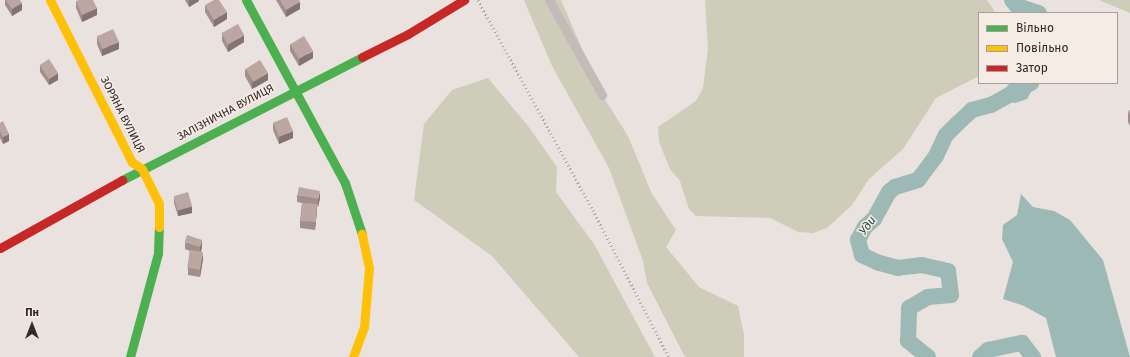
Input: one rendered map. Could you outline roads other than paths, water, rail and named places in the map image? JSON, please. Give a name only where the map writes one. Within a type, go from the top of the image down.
[{"type":"street","name":"ЗОРЯНА ВУЛИЦЯ","points":[[50,0],[132,162],[142,169],[158,204],[158,253],[130,357]]},
{"type":"street","points":[[246,0],[345,183],[359,219],[369,268],[364,327],[353,357]]},
{"type":"street","name":"ЗАЛІЗНИЧНА ВУЛИЦЯ","points":[[0,248],[142,169],[295,90],[408,34],[464,0]]},
{"type":"street","points":[[549,0],[602,95]]},
{"type":"water","points":[[1009,84],[1035,84],[1027,99],[1015,103],[1002,99],[1003,91]]},
{"type":"water","points":[[1021,194],[1033,207],[1054,211],[1070,220],[1103,260],[1130,357],[1056,357],[1046,318],[1024,306],[1003,299],[1013,262],[1002,239],[1003,225],[1017,215]]},
{"type":"waterway","name":"Уди","points":[[1012,0],[1017,6],[1036,12]]},
{"type":"waterway","name":"Уди","points":[[928,357],[908,341],[909,308],[928,297],[951,295],[948,271],[922,265],[898,268],[879,263],[862,255],[858,240],[865,227],[874,219],[889,192],[895,187],[918,180],[936,156],[946,135],[972,110],[991,105],[1029,84]]},
{"type":"waterway","name":"Уди","points":[[980,357],[988,350],[1022,343],[1033,357]]},
{"type":"railway","points":[[478,0],[593,210],[669,357]]}]
